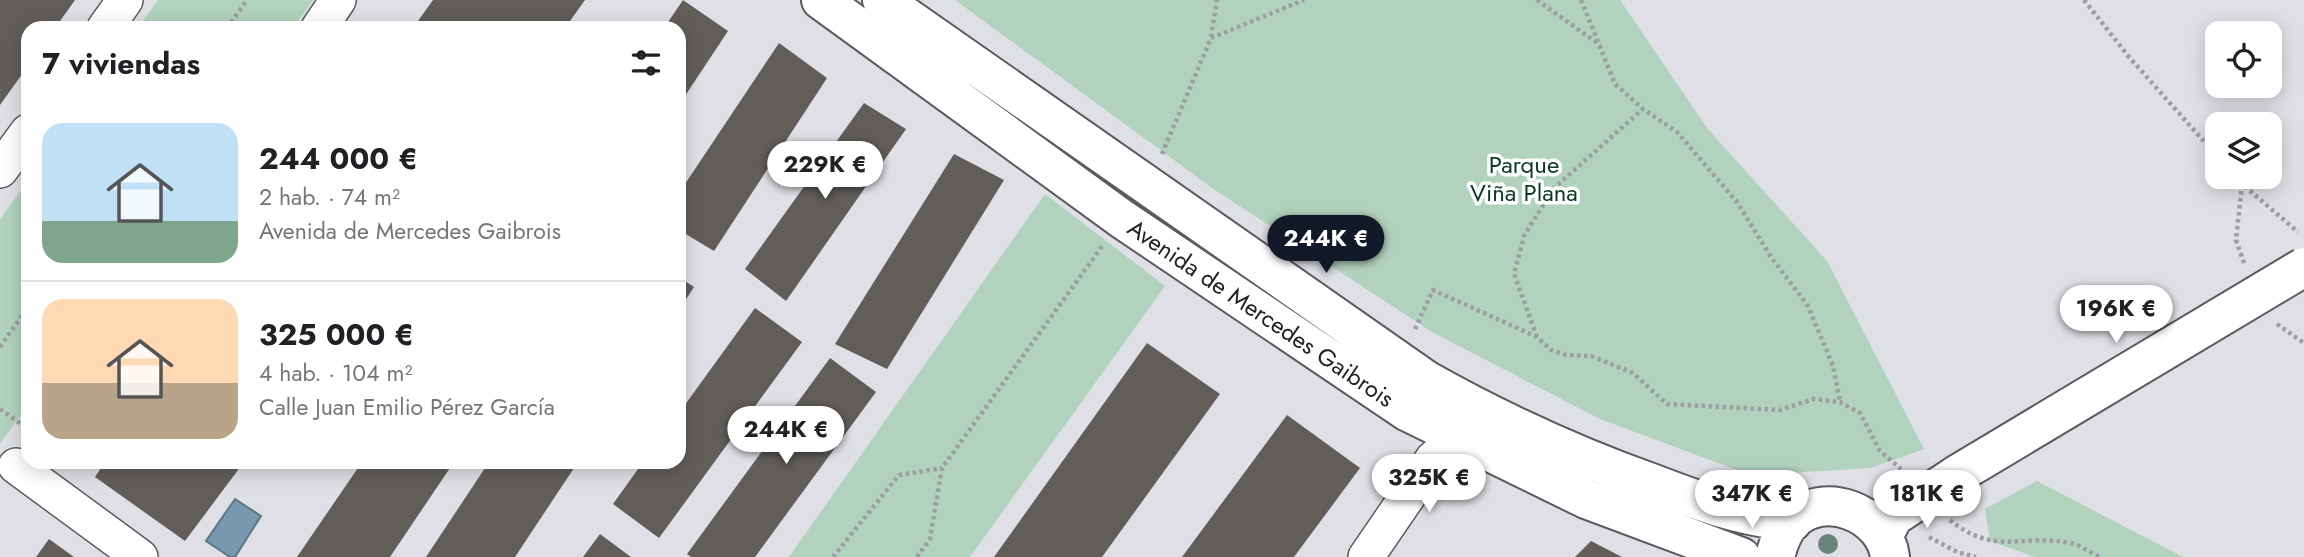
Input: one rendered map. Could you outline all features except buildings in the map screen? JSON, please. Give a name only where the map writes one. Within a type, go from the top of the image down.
[{"type":"street","points":[[110,21],[125,0]]},
{"type":"street","points":[[324,21],[338,0]]},
{"type":"street","name":"Avenida de Mercedes Gaibrois","points":[[821,0],[1133,227],[1408,412],[1457,439],[1586,499],[1741,557]]},
{"type":"street","name":"Avenida de Mercedes Gaibrois","points":[[882,0],[1426,380],[1474,407],[1601,465],[1734,514],[1792,522]]},
{"type":"street","points":[[0,170],[21,142]]},
{"type":"street","points":[[1893,549],[1893,517],[1943,483],[2304,267]]},
{"type":"street","points":[[1366,557],[1433,459],[1457,439]]},
{"type":"street","points":[[15,467],[140,557]]},
{"type":"street","points":[[1855,512],[1943,483]]},
{"type":"street","points":[[1775,557],[1780,538],[1792,522],[1815,510],[1830,508],[1855,512],[1871,520],[1893,549]]},
{"type":"path","points":[[232,21],[247,0]]},
{"type":"path","points":[[1160,158],[1211,38],[1217,0]]},
{"type":"path","points":[[1211,38],[1304,0]]},
{"type":"path","points":[[1537,0],[1600,45]]},
{"type":"path","points":[[1581,0],[1615,84],[1643,109],[1677,132],[1737,202],[1772,257],[1808,306],[1833,366],[1840,402]]},
{"type":"path","points":[[2084,0],[2129,57],[2205,142]]},
{"type":"path","points":[[1537,337],[1514,274],[1524,236],[1553,189],[1643,109]]},
{"type":"path","points":[[1413,333],[1433,290],[1537,337],[1551,350],[1566,355],[1591,356],[1633,373],[1667,404],[1780,410],[1814,399],[1840,402],[1860,413],[1880,451],[1943,483],[1945,515],[1966,534],[1986,542],[2072,543],[2101,557]]},
{"type":"path","points":[[0,346],[21,317]]},
{"type":"path","points":[[0,409],[21,424]]},
{"type":"path","points":[[833,557],[899,475],[942,468]]},
{"type":"green space","points":[[158,0],[313,0],[298,21],[143,21]]},
{"type":"green space","name":"Parque Viña Plana","points":[[955,0],[1620,0],[1707,128],[1827,261],[1924,449],[1871,468],[1750,475],[1600,419],[1432,332],[1215,190]]},
{"type":"green space","points":[[21,190],[21,415],[0,444],[0,219]]},
{"type":"green space","points":[[1045,194],[1165,286],[970,557],[789,557]]},
{"type":"green space","points":[[2037,481],[2183,557],[2035,557],[1990,541],[1985,509]]},
{"type":"water","points":[[235,499],[261,516],[235,557],[230,557],[206,541]]}]
